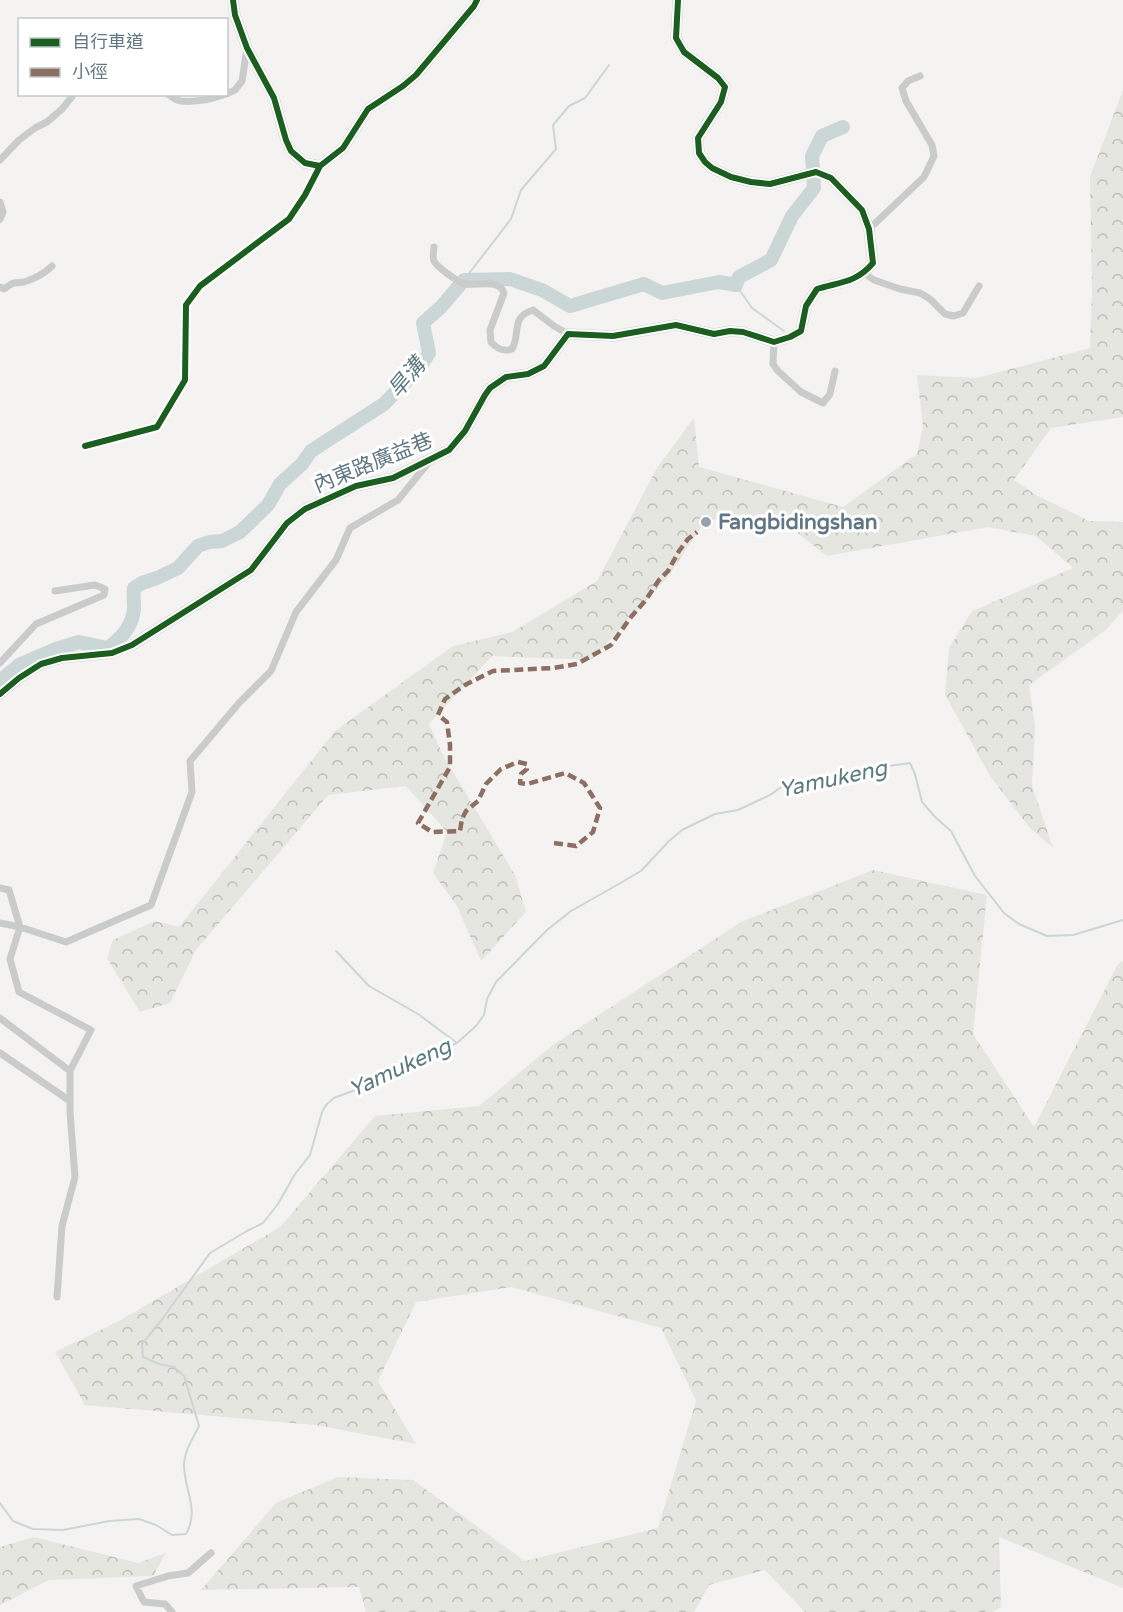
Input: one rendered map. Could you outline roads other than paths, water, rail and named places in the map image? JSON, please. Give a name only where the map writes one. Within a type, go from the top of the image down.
[{"type":"street","points":[[233,0],[235,15],[247,48],[274,98],[291,152],[305,163],[320,166]]},
{"type":"street","points":[[85,446],[157,427],[185,380],[186,305],[200,286],[289,219],[320,166],[343,148],[368,109],[404,86],[416,75],[477,0]]},
{"type":"street","points":[[434,247],[434,262],[460,282],[501,286],[504,293],[490,330],[491,342],[500,350],[505,351],[512,349],[515,343],[516,329],[522,314],[533,310],[568,334],[613,336],[676,325],[714,334],[730,331],[743,332],[774,342],[801,331],[806,306],[817,289],[848,281],[864,273],[873,263],[868,229],[862,210],[831,178],[816,172],[770,184],[751,183],[731,177],[705,162],[699,153],[698,138],[721,102],[725,87],[718,78],[684,52],[676,38],[678,0]]},
{"type":"street","points":[[228,93],[236,90],[242,81],[247,48]]},
{"type":"street","points":[[868,229],[924,177],[934,156],[932,145],[906,102],[902,88],[908,81],[920,76]]},
{"type":"street","points":[[0,160],[19,140],[62,109],[72,96]]},
{"type":"street","points":[[171,96],[184,101],[220,96]]},
{"type":"street","points":[[0,202],[3,212],[0,219]]},
{"type":"street","points":[[0,287],[4,289],[13,282],[24,282],[52,266]]},
{"type":"street","points":[[864,273],[874,280],[900,290],[920,293],[950,316],[963,313],[979,286]]},
{"type":"street","name":"內東路廣益巷","points":[[0,694],[40,664],[62,658],[112,653],[132,645],[251,570],[288,523],[305,509],[356,486],[393,478],[449,450],[465,431],[490,388],[506,377],[528,374],[544,366],[568,334]]},
{"type":"street","points":[[774,342],[773,364],[801,392],[823,403],[830,394],[835,371]]},
{"type":"street","name":"內東路廣益巷","points":[[20,927],[66,942],[151,905],[192,792],[190,761],[239,703],[271,671],[296,612],[336,560],[350,528],[398,500],[433,458]]},
{"type":"street","points":[[0,663],[36,624],[104,595],[105,589],[95,585],[55,591]]},
{"type":"street","points":[[0,888],[9,890],[20,927],[10,958],[19,992],[91,1030],[70,1071],[75,1177],[62,1226],[57,1297]]},
{"type":"street","points":[[0,923],[20,927]]},
{"type":"street","points":[[0,1017],[70,1071]]},
{"type":"street","points":[[0,1053],[70,1101]]},
{"type":"street","points":[[172,1612],[165,1604],[144,1602],[136,1586],[168,1576],[188,1573],[212,1553]]},
{"type":"waterway","points":[[464,280],[511,219],[521,190],[556,149],[553,125],[569,106],[585,98],[609,65]]},
{"type":"waterway","name":"旱溝","points":[[0,681],[19,665],[56,649],[79,642],[108,648],[118,640],[126,631],[133,614],[134,588],[178,568],[198,546],[222,541],[240,532],[268,505],[280,484],[302,464],[311,451],[384,404],[420,367],[429,353],[423,323],[441,307],[464,280],[510,279],[542,290],[570,306],[644,284],[662,293],[719,282],[736,285],[739,277],[771,260],[792,216],[814,188],[812,156],[822,136],[843,127]]},
{"type":"waterway","points":[[736,285],[752,308],[784,331]]},
{"type":"waterway","name":"Yamukeng","points":[[0,1503],[13,1521],[33,1529],[63,1530],[109,1521],[139,1519],[156,1525],[172,1535],[186,1534],[192,1517],[192,1508],[184,1460],[199,1426],[184,1376],[174,1367],[143,1357],[142,1344],[210,1253],[263,1223],[278,1204],[295,1174],[310,1155],[326,1105],[334,1098],[382,1080],[415,1061],[457,1043],[476,1026],[484,1015],[487,999],[496,982],[547,930],[571,911],[641,871],[682,830],[715,814],[738,810],[770,795],[784,785],[820,786],[867,769],[910,763],[922,802],[951,831],[975,876],[1004,913],[1019,924],[1047,936],[1073,935],[1123,920]]},
{"type":"waterway","points":[[336,951],[369,986],[418,1014],[457,1043]]},
{"type":"place","name":"Fangbidingshan","points":[[706,522]]}]
